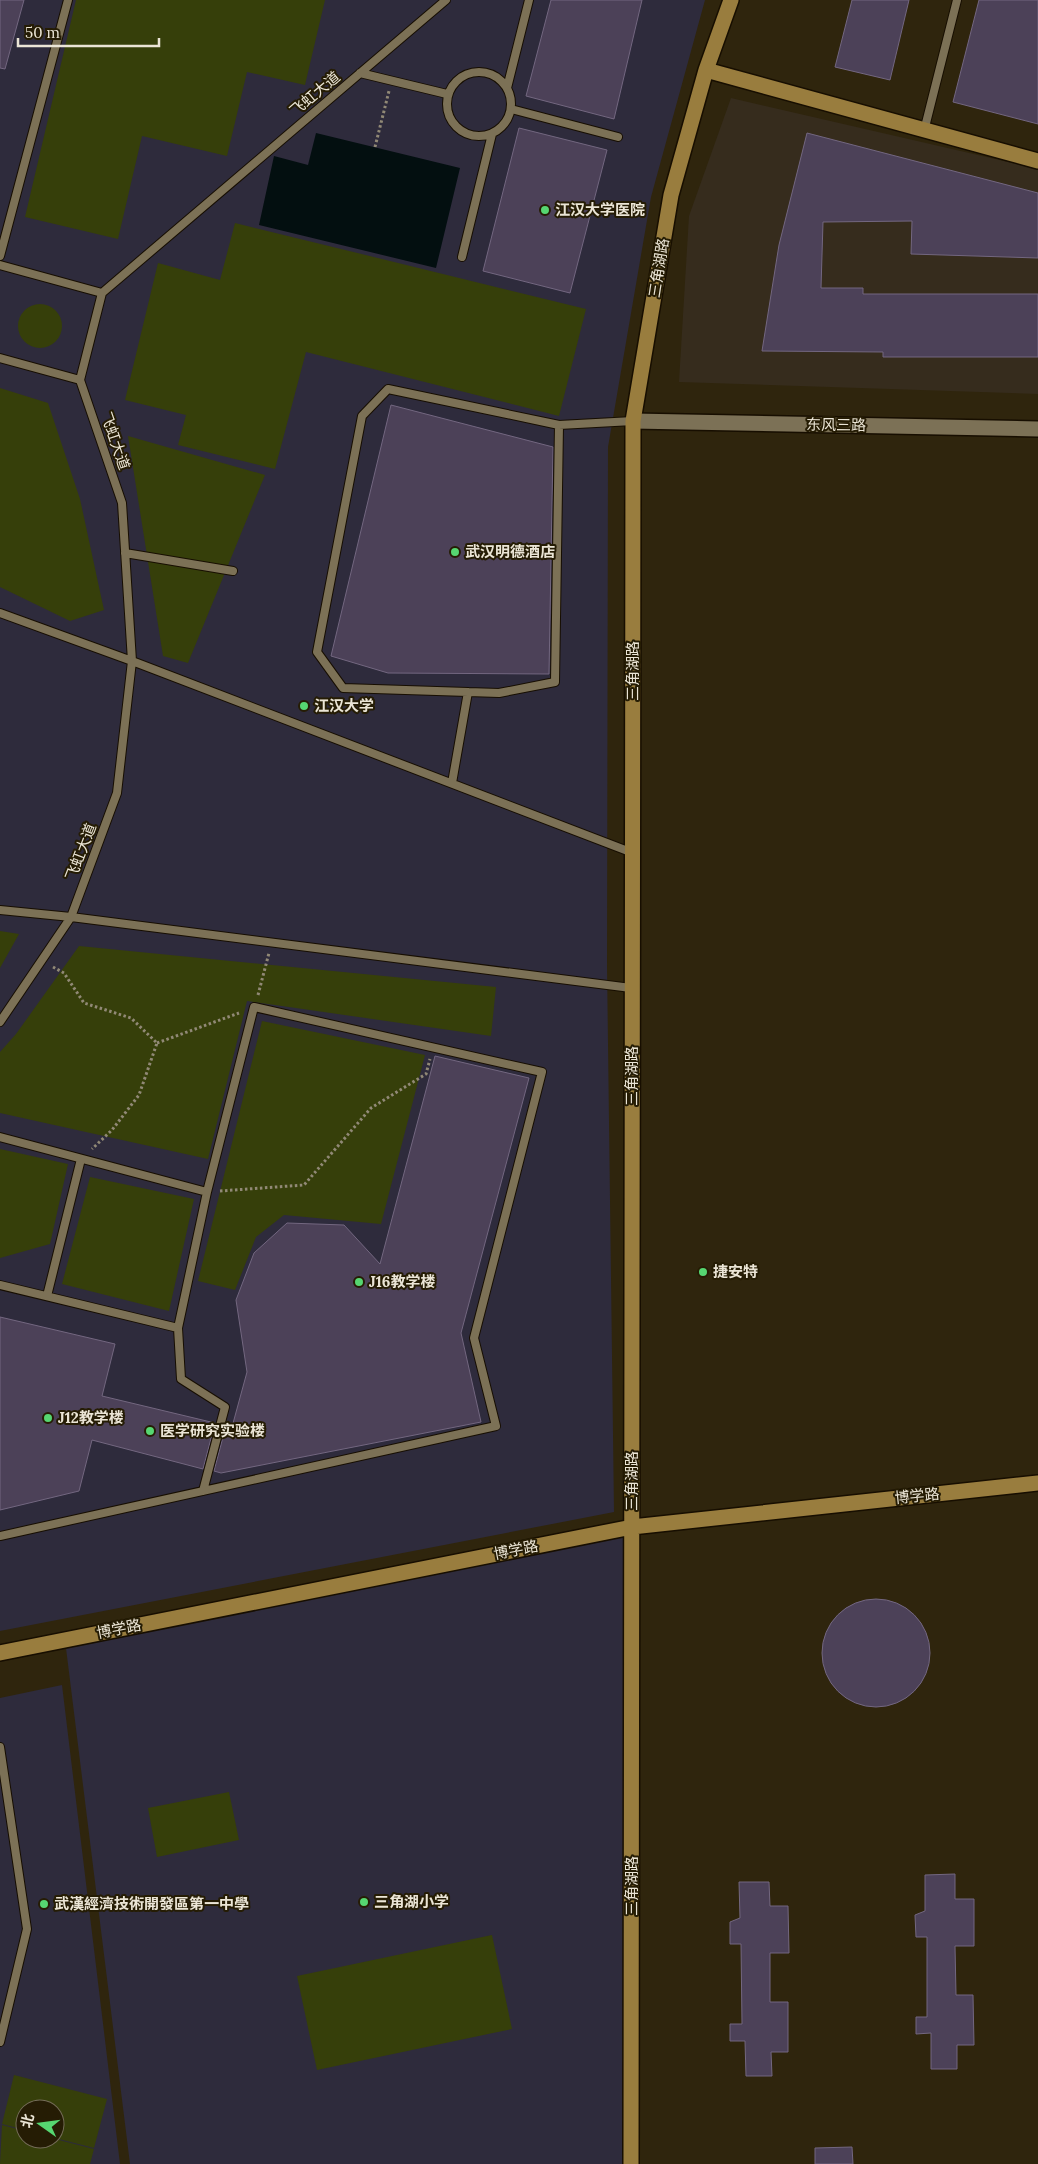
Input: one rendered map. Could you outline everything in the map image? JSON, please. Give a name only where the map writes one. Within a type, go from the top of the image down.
[{"type":"street","name":"三角湖路","points":[[631,2164],[633,422],[671,195],[706,70],[731,0]]},
{"type":"street","points":[[706,70],[1038,161]]},
{"type":"street","name":"东风三路","points":[[633,422],[1038,429]]},
{"type":"street","name":"博学路","points":[[0,1653],[632,1527],[1038,1483]]},
{"type":"lane","points":[[0,256],[68,0]]},
{"type":"lane","name":"飞虹大道","points":[[102,293],[446,0]]},
{"type":"lane","points":[[507,88],[529,0]]},
{"type":"lane","points":[[924,131],[957,0]]},
{"type":"lane","points":[[481,71],[491,74],[507,88],[511,98],[511,109],[501,128],[492,134],[471,136],[453,124],[447,110],[447,94],[452,84],[460,77],[470,72],[481,71]]},
{"type":"lane","points":[[360,74],[447,94]]},
{"type":"lane","points":[[511,109],[618,137]]},
{"type":"lane","points":[[462,258],[492,134]]},
{"type":"lane","points":[[0,265],[102,293],[80,380],[0,358]]},
{"type":"lane","name":"飞虹大道","points":[[0,1022],[71,917],[117,793],[132,661],[122,503],[80,380]]},
{"type":"lane","points":[[559,425],[555,682],[499,693],[343,688],[317,652],[362,416],[388,389],[559,425],[633,422]]},
{"type":"lane","points":[[125,553],[233,571]]},
{"type":"lane","points":[[0,613],[132,661],[633,852]]},
{"type":"lane","points":[[452,783],[468,692]]},
{"type":"lane","points":[[0,910],[71,917],[631,988]]},
{"type":"lane","points":[[0,1536],[204,1491],[496,1426],[474,1338],[542,1072],[254,1007],[207,1192],[178,1328],[181,1380],[225,1408],[204,1491]]},
{"type":"lane","points":[[0,1137],[207,1192]]},
{"type":"lane","points":[[47,1296],[81,1159]]},
{"type":"lane","points":[[0,1284],[178,1328]]},
{"type":"lane","points":[[0,1748],[27,1929],[0,2042]]},
{"type":"path","points":[[375,147],[392,81]]},
{"type":"path","points":[[157,1043],[254,1007],[272,943]]},
{"type":"path","points":[[42,960],[64,973],[84,1003],[131,1018],[157,1043]]},
{"type":"path","points":[[81,1159],[112,1130],[140,1095],[157,1043]]},
{"type":"path","points":[[207,1192],[304,1185],[371,1108],[426,1074],[434,1048]]},
{"type":"shaded area","name":"江汉大学","points":[[0,0],[705,0],[651,197],[608,447],[607,965],[614,1512],[0,1631]]},
{"type":"shaded area","points":[[731,98],[1038,169],[1038,394],[679,382],[689,216]]},
{"type":"shaded area","points":[[316,133],[460,168],[436,268],[259,225],[274,156],[308,165]]},
{"type":"shaded area","name":"三角湖小学","points":[[632,1527],[631,2164],[130,2164],[65,1640]]},
{"type":"shaded area","name":"武漢經濟技術開發區第一中學","points":[[62,1685],[120,2164],[0,2164],[0,1698]]},
{"type":"green space","points":[[76,0],[325,0],[305,85],[247,72],[227,156],[142,136],[118,239],[25,217]]},
{"type":"green space","points":[[235,223],[586,309],[559,416],[306,352],[275,469],[178,445],[186,415],[125,400],[158,263],[220,280]]},
{"type":"green space","points":[[40,304],[52,308],[58,314],[62,326],[58,338],[52,344],[40,348],[28,344],[22,338],[18,326],[22,314],[28,308]]},
{"type":"green space","points":[[0,388],[48,403],[80,499],[104,610],[70,621],[0,587]]},
{"type":"green space","points":[[128,436],[265,475],[188,663],[163,656]]},
{"type":"green space","points":[[0,931],[19,934],[0,968]]},
{"type":"green space","points":[[79,946],[496,987],[491,1036],[247,1001],[208,1159],[0,1113],[0,1052],[16,1034]]},
{"type":"green space","points":[[262,1021],[425,1055],[381,1224],[284,1215],[256,1237],[235,1290],[198,1281]]},
{"type":"green space","points":[[0,1149],[68,1164],[50,1244],[0,1258]]},
{"type":"green space","points":[[90,1177],[194,1199],[169,1311],[62,1284]]},
{"type":"green space","points":[[229,1792],[239,1840],[157,1857],[148,1808]]},
{"type":"green space","points":[[492,1935],[512,2029],[317,2070],[297,1976]]},
{"type":"green space","points":[[14,2075],[107,2099],[94,2148],[65,2141],[65,2099],[15,2099],[15,2127],[2,2124]]},
{"type":"green space","points":[[2,2125],[15,2128],[15,2149],[65,2149],[65,2142],[94,2149],[90,2164],[0,2164]]},
{"type":"building","points":[[0,0],[24,0],[5,69],[0,68]]},
{"type":"building","points":[[551,0],[642,0],[614,119],[526,96]]},
{"type":"building","points":[[852,0],[909,0],[890,80],[835,67]]},
{"type":"building","points":[[979,0],[1038,0],[1038,124],[953,102]]},
{"type":"building","name":"江汉大学医院","points":[[519,128],[607,150],[570,293],[483,271]]},
{"type":"building","points":[[807,133],[1038,193],[1038,258],[911,254],[912,221],[823,222],[821,288],[863,288],[863,294],[1038,294],[1038,357],[883,357],[883,352],[762,351],[779,245]]},
{"type":"building","name":"武汉明德酒店","points":[[391,405],[553,447],[549,674],[388,673],[331,656]]},
{"type":"building","name":"J16教学楼","points":[[435,1056],[529,1078],[461,1333],[481,1422],[221,1473],[214,1471],[226,1426],[232,1427],[247,1372],[236,1300],[254,1253],[287,1223],[344,1225],[380,1264]]},
{"type":"building","name":"J12教学楼","points":[[0,1317],[115,1344],[102,1396],[215,1423],[203,1469],[92,1440],[79,1491],[0,1510]]},
{"type":"building","points":[[876,1599],[897,1603],[914,1615],[926,1632],[930,1653],[926,1674],[914,1691],[897,1703],[876,1707],[855,1703],[838,1691],[826,1674],[822,1653],[826,1632],[838,1615],[855,1603]]},
{"type":"building","points":[[955,1874],[955,1899],[974,1899],[974,1946],[955,1946],[956,1995],[973,1995],[974,2045],[957,2045],[957,2069],[931,2069],[931,2033],[916,2034],[916,2017],[927,2017],[927,1937],[916,1937],[915,1915],[925,1911],[925,1875]]},
{"type":"building","points":[[739,1882],[769,1882],[770,1906],[788,1906],[789,1953],[770,1953],[770,2002],[788,2002],[788,2052],[771,2052],[772,2076],[746,2076],[745,2041],[730,2041],[730,2024],[742,2024],[741,1944],[730,1944],[730,1922],[740,1918]]},
{"type":"building","points":[[852,2147],[853,2164],[815,2164],[815,2148]]},
{"type":"place","name":"江汉大学医院","points":[[545,210]]},
{"type":"place","name":"武汉明德酒店","points":[[455,552]]},
{"type":"place","name":"江汉大学","points":[[304,706]]},
{"type":"place","name":"捷安特","points":[[703,1272]]},
{"type":"place","name":"J16教学楼","points":[[359,1282]]},
{"type":"place","name":"J12教学楼","points":[[48,1418]]},
{"type":"place","name":"医学研究实验楼","points":[[150,1431]]},
{"type":"place","name":"三角湖小学","points":[[364,1902]]},
{"type":"place","name":"武漢經濟技術開發區第一中學","points":[[44,1904]]}]
